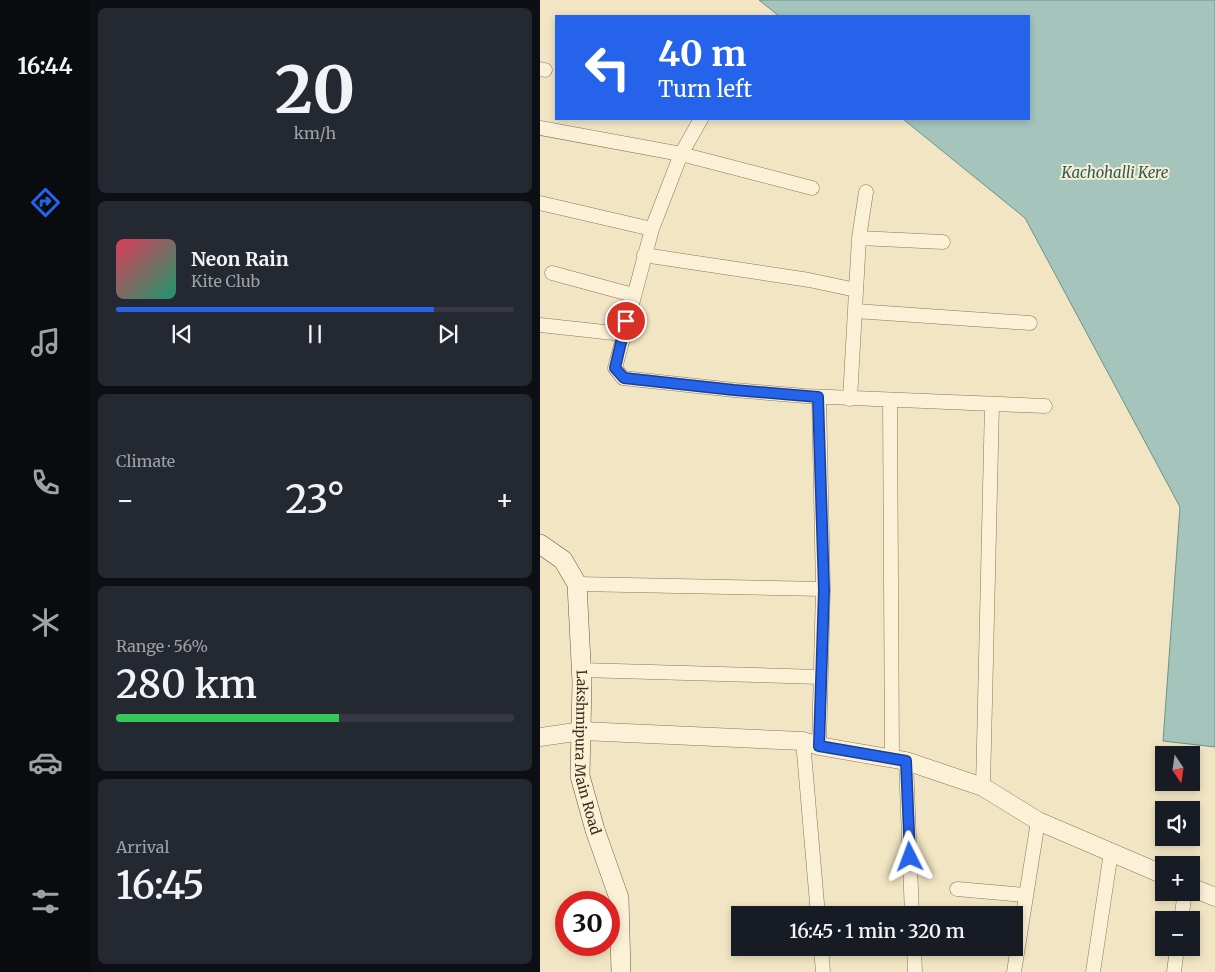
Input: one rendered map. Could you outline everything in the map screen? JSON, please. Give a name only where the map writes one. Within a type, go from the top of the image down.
[{"type":"main road","name":"Lakshmipura Main Road","points":[[540,544],[563,560],[577,584],[582,731],[580,776],[595,830],[619,898],[621,972]]},
{"type":"street","points":[[701,120],[681,154],[644,255],[615,368],[624,378],[818,397],[1044,406]]},
{"type":"street","points":[[540,128],[681,154],[812,188]]},
{"type":"street","points":[[850,399],[859,238],[866,192]]},
{"type":"street","points":[[540,203],[652,229]]},
{"type":"street","points":[[859,238],[943,242]]},
{"type":"street","points":[[644,255],[809,280],[856,290]]},
{"type":"street","points":[[552,273],[633,295]]},
{"type":"street","points":[[855,310],[1030,323]]},
{"type":"street","points":[[540,325],[623,334]]},
{"type":"street","points":[[818,397],[824,590],[820,677],[811,744],[818,906]]},
{"type":"street","points":[[890,400],[899,760],[911,906]]},
{"type":"street","points":[[983,787],[992,404]]},
{"type":"street","points":[[577,584],[824,590]]},
{"type":"street","points":[[581,670],[820,677]]},
{"type":"street","points":[[540,738],[582,731],[811,744],[899,760],[983,787],[1038,821],[1155,871]]},
{"type":"street","points":[[1014,972],[1038,821]]},
{"type":"street","points":[[1093,972],[1110,852]]},
{"type":"street","points":[[957,889],[1025,895]]},
{"type":"street","points":[[1200,890],[1215,897]]},
{"type":"street","points":[[821,956],[823,972]]},
{"type":"street","points":[[914,956],[915,972]]},
{"type":"street","points":[[1174,972],[1176,956]]},
{"type":"water","name":"Kachohalli Kere","points":[[759,0],[1215,0],[1215,747],[1163,741],[1180,507],[1025,218],[904,120],[1030,120],[1030,15],[778,15]]},
{"type":"route","points":[[626,321],[615,368],[624,378],[818,397],[824,590],[819,746],[906,761],[910,857]]}]
